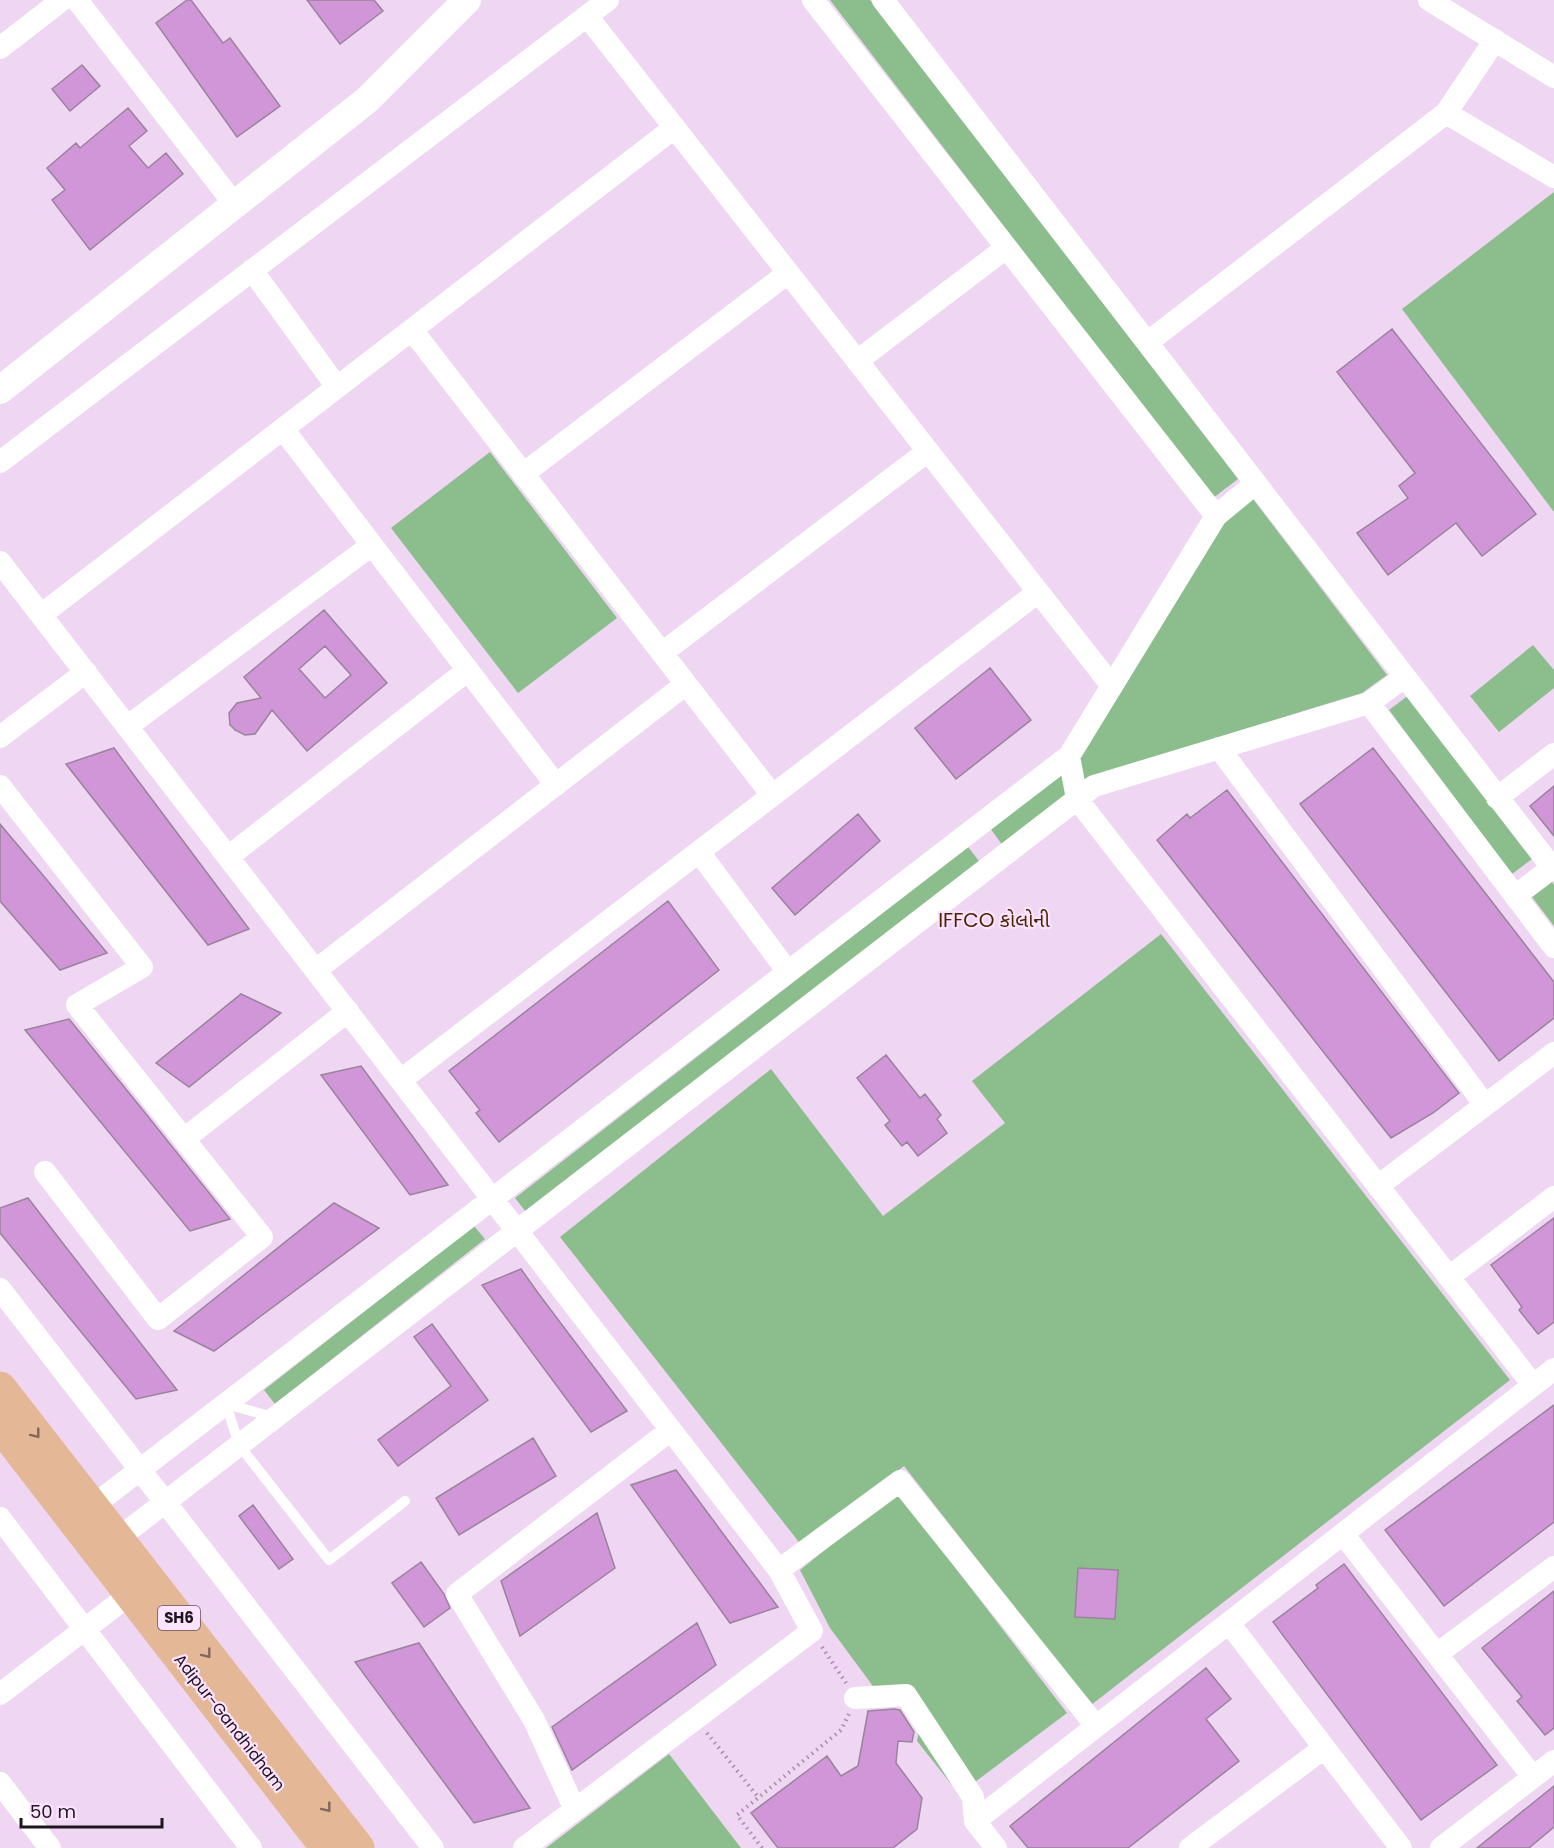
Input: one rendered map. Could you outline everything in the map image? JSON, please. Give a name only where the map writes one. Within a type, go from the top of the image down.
[{"type":"main road","name":"SH6","points":[[0,1388],[83,1513],[108,1546],[358,1848]]},
{"type":"main road","name":"SH6","points":[[0,1425],[83,1513]]},
{"type":"main road","name":"Adipur-Gandhidham","points":[[140,1587],[327,1848]]},
{"type":"street","points":[[0,48],[62,0]]},
{"type":"street","points":[[77,0],[235,205]]},
{"type":"street","points":[[0,390],[367,99],[467,0]]},
{"type":"street","points":[[0,462],[608,0]]},
{"type":"street","points":[[813,0],[1216,516]]},
{"type":"street","points":[[883,0],[1148,342],[1403,678],[1553,869],[1515,896]]},
{"type":"street","points":[[1429,0],[1554,77]]},
{"type":"street","points":[[587,16],[1112,686]]},
{"type":"street","points":[[1148,342],[1446,112],[1495,40]]},
{"type":"street","points":[[1446,112],[1554,177]]},
{"type":"street","points":[[41,615],[674,128]]},
{"type":"street","points":[[857,361],[1006,248]]},
{"type":"street","points":[[252,270],[337,387]]},
{"type":"street","points":[[523,474],[788,273]]},
{"type":"street","points":[[411,330],[772,795]]},
{"type":"street","points":[[283,429],[556,785]]},
{"type":"street","points":[[662,653],[928,451]]},
{"type":"street","points":[[83,1513],[1069,756],[1216,516],[1256,483]]},
{"type":"street","points":[[128,726],[372,545]]},
{"type":"street","points":[[0,562],[779,1570],[812,1631],[524,1848]]},
{"type":"street","points":[[401,1080],[1038,592]]},
{"type":"street","points":[[228,857],[468,670]]},
{"type":"street","points":[[0,737],[86,672]]},
{"type":"street","points":[[108,1546],[1094,786],[1369,703],[1403,678]]},
{"type":"street","points":[[316,970],[686,684]]},
{"type":"street","points":[[1369,703],[1554,947]]},
{"type":"street","points":[[1219,748],[1485,1105]]},
{"type":"street","points":[[1497,798],[1554,753]]},
{"type":"street","points":[[1069,756],[1077,799],[1533,1385]]},
{"type":"street","points":[[0,786],[142,967],[77,1005],[262,1237],[158,1319],[45,1172]]},
{"type":"street","points":[[972,830],[997,860]]},
{"type":"street","points":[[699,852],[788,972]]},
{"type":"street","points":[[184,1139],[348,1011]]},
{"type":"street","points":[[1378,1186],[1554,1053]]},
{"type":"street","points":[[1449,1277],[1554,1197]]},
{"type":"street","points":[[0,1289],[433,1848]]},
{"type":"street","points":[[975,1821],[1554,1369]]},
{"type":"street","points":[[575,1810],[534,1720],[456,1594],[671,1430]]},
{"type":"street","points":[[779,1570],[900,1481],[1096,1726]]},
{"type":"street","points":[[0,1518],[251,1848]]},
{"type":"street","points":[[1343,1534],[1533,1777]]},
{"type":"street","points":[[1437,1654],[1554,1567]]},
{"type":"street","points":[[0,1694],[140,1587]]},
{"type":"street","points":[[1228,1623],[1401,1848]]},
{"type":"street","points":[[855,1698],[906,1695],[973,1797],[975,1821],[996,1848]]},
{"type":"street","points":[[1203,1844],[1324,1748]]},
{"type":"street","points":[[1441,1848],[1554,1761]]},
{"type":"street","points":[[0,1783],[50,1848]]},
{"type":"lane","points":[[226,1404],[275,1418]]},
{"type":"lane","points":[[226,1404],[239,1445],[329,1560],[405,1501]]},
{"type":"path","points":[[762,1848],[736,1815],[841,1730],[855,1698],[812,1631]]},
{"type":"path","points":[[696,1719],[758,1797]]},
{"type":"green space","points":[[830,0],[870,0],[1238,479],[1213,498]]},
{"type":"green space","points":[[1554,192],[1554,512],[1402,309]]},
{"type":"green space","points":[[490,452],[617,618],[518,693],[391,528]]},
{"type":"green space","points":[[1253,499],[1387,675],[1362,693],[1096,775],[1003,846],[990,828],[1082,756],[1226,520]]},
{"type":"green space","points":[[1533,645],[1554,670],[1554,688],[1499,732],[1470,696]]},
{"type":"green space","points":[[1409,695],[1532,859],[1512,874],[1389,710]]},
{"type":"green space","points":[[968,847],[979,861],[526,1212],[515,1198]]},
{"type":"green space","points":[[1552,882],[1554,885],[1554,926],[1532,897]]},
{"type":"green space","points":[[1161,934],[1510,1380],[1091,1705],[904,1466],[802,1546],[560,1237],[771,1069],[883,1216],[1005,1123],[972,1081]]},
{"type":"green space","points":[[474,1226],[485,1239],[275,1404],[264,1390]]},
{"type":"green space","points":[[897,1492],[1067,1713],[959,1794],[917,1741],[924,1707],[881,1697],[830,1628],[800,1570]]},
{"type":"green space","points":[[669,1754],[741,1848],[546,1848]]},
{"type":"building","points":[[187,0],[191,0],[223,43],[230,38],[280,106],[237,137],[156,23]]},
{"type":"building","points":[[307,0],[374,0],[383,11],[340,44]]},
{"type":"building","points":[[82,65],[100,86],[70,111],[52,89]]},
{"type":"building","points":[[128,108],[147,131],[129,146],[148,168],[166,153],[183,174],[90,250],[52,200],[65,190],[47,168],[76,143],[80,148]]},
{"type":"building","points":[[1392,329],[1536,514],[1482,556],[1456,523],[1388,575],[1357,533],[1408,498],[1399,486],[1415,473],[1337,372]]},
{"type":"building","points":[[324,610],[387,683],[307,751],[272,710],[255,734],[245,735],[230,725],[229,713],[237,703],[261,698],[244,677]],"holes":[[[325,646],[351,675],[325,698],[299,669]]]},
{"type":"building","points":[[990,668],[1031,720],[956,779],[915,728]]},
{"type":"building","points":[[114,748],[249,929],[208,945],[66,764]]},
{"type":"building","points":[[1373,748],[1554,982],[1554,1018],[1499,1061],[1300,804]]},
{"type":"building","points":[[1554,786],[1554,836],[1530,806]]},
{"type":"building","points":[[1227,790],[1459,1093],[1433,1113],[1391,1138],[1157,840],[1187,814],[1190,818]]},
{"type":"building","points":[[858,814],[880,841],[795,915],[772,888]]},
{"type":"building","points":[[0,824],[107,953],[60,970],[0,901]]},
{"type":"building","points":[[668,901],[719,970],[499,1142],[476,1113],[480,1110],[449,1071]]},
{"type":"building","points":[[241,994],[281,1013],[189,1087],[156,1063]]},
{"type":"building","points":[[69,1019],[230,1219],[190,1231],[25,1030]]},
{"type":"building","points":[[886,1055],[920,1098],[925,1094],[941,1115],[937,1119],[947,1133],[918,1156],[907,1142],[902,1146],[885,1125],[890,1121],[857,1078]]},
{"type":"building","points":[[361,1066],[448,1185],[410,1195],[321,1075]]},
{"type":"building","points":[[28,1198],[177,1390],[136,1399],[0,1233],[0,1208]]},
{"type":"building","points":[[334,1203],[379,1228],[214,1351],[174,1331]]},
{"type":"building","points":[[1554,1218],[1554,1322],[1538,1334],[1519,1310],[1522,1307],[1491,1265]]},
{"type":"building","points":[[521,1269],[627,1411],[591,1432],[482,1285]]},
{"type":"building","points":[[432,1324],[488,1400],[398,1466],[378,1440],[451,1386],[414,1337]]},
{"type":"building","points":[[1554,1405],[1554,1522],[1444,1606],[1385,1530]]},
{"type":"building","points":[[533,1438],[556,1476],[459,1535],[436,1498]]},
{"type":"building","points":[[676,1470],[778,1607],[730,1623],[631,1485]]},
{"type":"building","points":[[253,1505],[293,1559],[279,1569],[239,1516]]},
{"type":"building","points":[[597,1513],[615,1568],[520,1636],[501,1581]]},
{"type":"building","points":[[421,1562],[444,1594],[450,1608],[424,1627],[392,1583]]},
{"type":"building","points":[[1344,1564],[1497,1765],[1421,1820],[1273,1622],[1318,1588],[1316,1585]]},
{"type":"building","points":[[1078,1568],[1118,1570],[1115,1619],[1075,1617]]},
{"type":"building","points":[[1554,1591],[1554,1728],[1545,1735],[1517,1701],[1522,1697],[1482,1648]]},
{"type":"building","points":[[697,1623],[716,1665],[572,1770],[552,1727]]},
{"type":"building","points":[[419,1643],[530,1808],[474,1823],[355,1662]]},
{"type":"building","points":[[1206,1668],[1231,1699],[1206,1719],[1239,1761],[1128,1848],[1028,1848],[1010,1826]]},
{"type":"building","points":[[900,1710],[914,1732],[912,1742],[898,1741],[896,1763],[922,1798],[917,1829],[893,1848],[778,1848],[751,1813],[827,1756],[841,1776],[858,1766],[868,1711]]},
{"type":"building","points":[[1554,1786],[1554,1827],[1529,1848],[1477,1848]]},
{"type":"district","name":"IFFCO કોલોની","points":[[994,920]]}]
